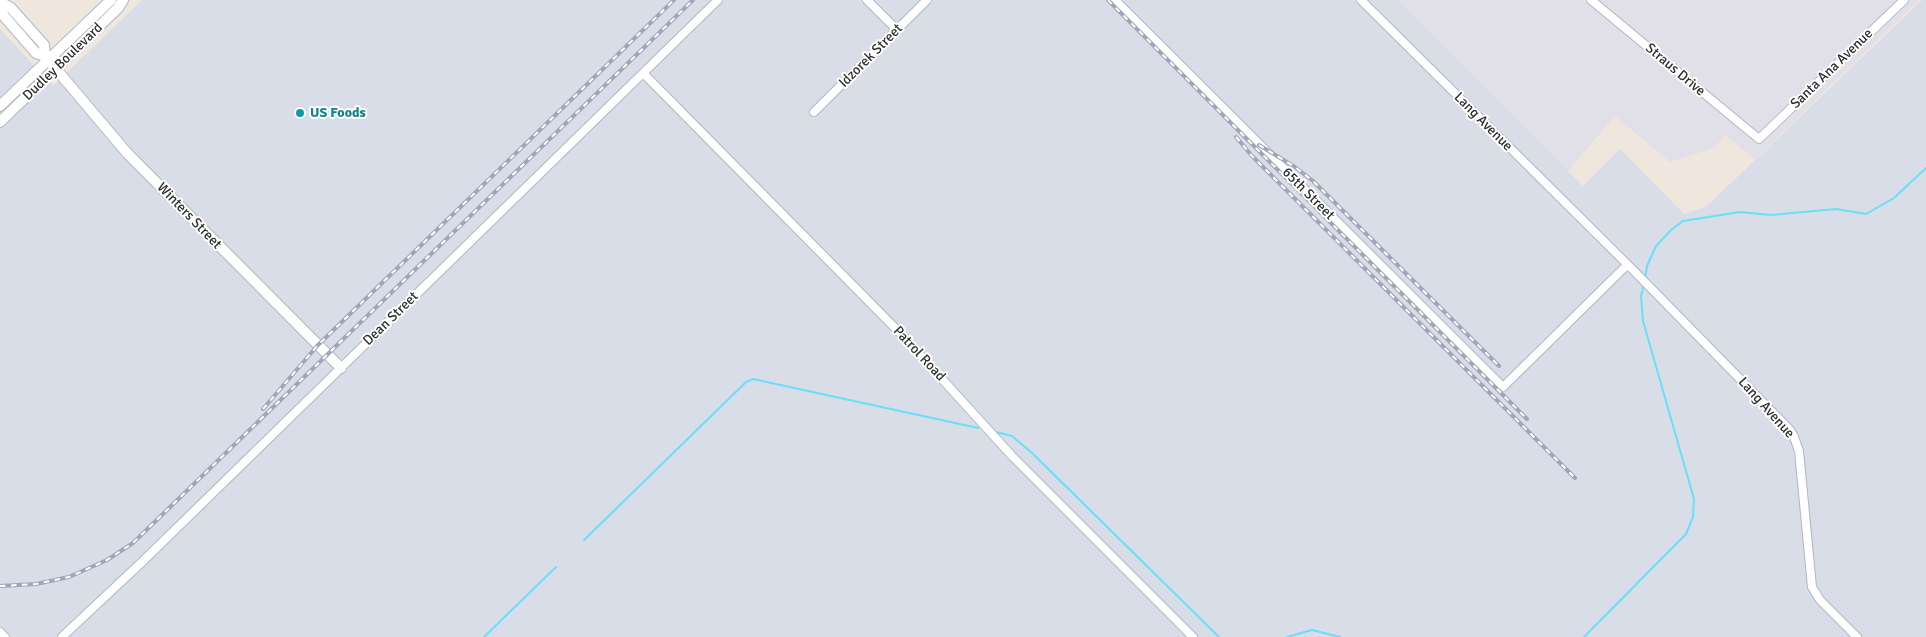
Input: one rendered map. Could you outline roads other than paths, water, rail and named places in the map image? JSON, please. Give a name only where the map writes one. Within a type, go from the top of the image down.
[{"type":"street","name":"Dudley Boulevard","points":[[0,106],[47,58],[111,0]]},
{"type":"street","name":"Dudley Boulevard","points":[[0,122],[118,8],[123,0]]},
{"type":"street","name":"Dean Street","points":[[62,637],[133,571],[718,0]]},
{"type":"street","points":[[867,0],[897,30]]},
{"type":"street","name":"Idzorek Street","points":[[814,112],[927,0]]},
{"type":"street","name":"65th Street","points":[[1114,0],[1503,387],[1627,265]]},
{"type":"street","name":"Lang Avenue","points":[[1361,0],[1635,272],[1794,437],[1799,451],[1812,587],[1820,600],[1857,637]]},
{"type":"street","name":"Straus Drive","points":[[1592,0],[1759,139]]},
{"type":"street","name":"Santa Ana Avenue","points":[[1759,139],[1904,0]]},
{"type":"street","name":"Winters Street","points":[[0,4],[2,15],[36,53],[47,58],[127,153],[341,368]]},
{"type":"street","name":"Patrol Road","points":[[643,73],[902,335],[1012,456],[1193,637]]},
{"type":"street","points":[[0,632],[5,637]]},
{"type":"waterway","points":[[1645,279],[1647,266],[1656,246],[1671,230],[1683,221],[1740,212],[1771,215],[1836,209],[1866,214],[1894,198],[1926,168]]},
{"type":"waterway","points":[[1584,637],[1686,534],[1693,517],[1694,499],[1643,321],[1641,296],[1644,284]]},
{"type":"waterway","points":[[584,540],[746,382],[753,379],[978,428]]},
{"type":"waterway","points":[[996,432],[1012,436],[1032,453],[1219,637]]},
{"type":"waterway","points":[[484,637],[556,567]]},
{"type":"waterway","points":[[1287,637],[1312,630],[1340,637]]},
{"type":"railway","points":[[263,409],[318,345],[674,0]]},
{"type":"railway","points":[[0,586],[36,584],[69,577],[107,560],[133,543],[693,0]]},
{"type":"railway","points":[[1108,0],[1527,419]]},
{"type":"railway","points":[[1236,137],[1252,156],[1575,478]]},
{"type":"railway","points":[[1259,145],[1295,167],[1313,181],[1499,366]]},
{"type":"place","name":"US Foods","points":[[300,113]]}]
